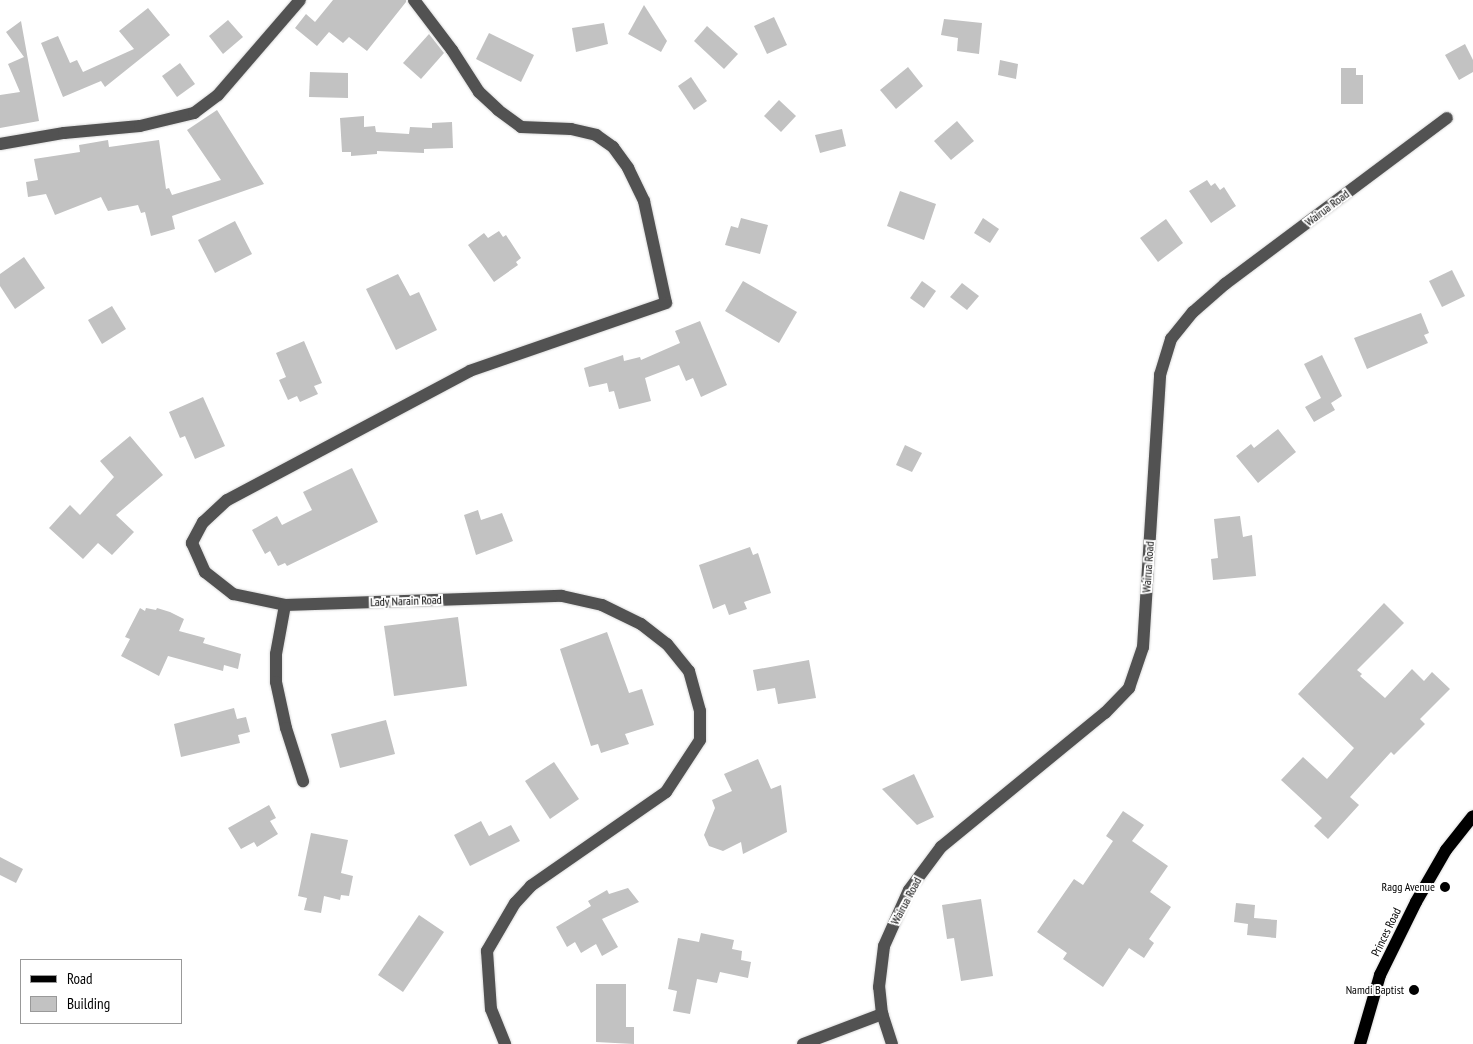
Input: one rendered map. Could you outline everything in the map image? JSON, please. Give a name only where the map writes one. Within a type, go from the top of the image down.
[{"type":"main road","name":"Princes Road","points":[[1360,1044],[1380,975],[1416,902],[1446,850],[1473,816]]},
{"type":"street","points":[[0,144],[64,132],[140,126],[194,113],[218,95],[300,0]]},
{"type":"street","name":"Lady Narain Road","points":[[414,0],[452,50],[479,92],[498,110],[521,127],[571,129],[596,135],[613,147],[628,168],[644,201],[666,302],[470,371],[226,500],[203,522],[192,542],[205,572],[233,594],[285,605],[562,596],[602,605],[641,624],[667,644],[689,671],[700,711],[700,740],[666,792],[531,886],[515,904],[487,951],[491,1010],[505,1044]]},
{"type":"street","name":"Wairua Road","points":[[892,1044],[882,1014],[879,987],[884,946],[909,890],[940,847],[1105,713],[1129,688],[1143,646],[1160,375],[1171,339],[1193,312],[1225,284],[1447,118]]},
{"type":"street","points":[[285,605],[276,654],[276,682],[286,728],[304,781]]},
{"type":"street","points":[[803,1044],[882,1014]]},
{"type":"building","points":[[333,0],[406,0],[406,2],[367,51],[349,37],[343,43],[329,32],[317,46],[295,28],[306,14],[315,22]]},
{"type":"building","points":[[644,5],[667,41],[661,52],[628,34]]},
{"type":"building","points":[[148,8],[170,35],[105,87],[101,81],[63,97],[41,43],[58,36],[70,63],[77,60],[83,72],[134,49],[119,31]]},
{"type":"building","points":[[774,17],[787,45],[767,54],[754,26]]},
{"type":"building","points":[[944,19],[982,23],[979,54],[957,51],[958,38],[941,35]]},
{"type":"building","points":[[228,20],[243,37],[223,54],[209,36]]},
{"type":"building","points":[[21,21],[39,121],[0,128],[0,95],[20,92],[8,64],[24,57],[6,32]]},
{"type":"building","points":[[604,23],[608,44],[576,52],[572,28]]},
{"type":"building","points":[[707,26],[738,54],[724,69],[694,41]]},
{"type":"building","points":[[489,33],[534,55],[521,82],[476,59]]},
{"type":"building","points":[[429,34],[444,53],[421,79],[403,63]]},
{"type":"building","points":[[1465,44],[1473,60],[1473,72],[1459,80],[1445,55]]},
{"type":"building","points":[[1000,60],[1018,64],[1016,79],[998,75]]},
{"type":"building","points":[[180,63],[195,84],[177,97],[162,76]]},
{"type":"building","points":[[908,67],[923,86],[896,109],[880,90]]},
{"type":"building","points":[[1341,68],[1356,68],[1356,75],[1363,75],[1363,104],[1341,104]]},
{"type":"building","points":[[310,72],[348,73],[348,98],[309,97]]},
{"type":"building","points":[[691,77],[707,101],[694,110],[678,86]]},
{"type":"building","points":[[779,100],[796,116],[781,132],[764,116]]},
{"type":"building","points":[[217,110],[264,184],[172,216],[175,229],[151,236],[145,212],[141,213],[138,205],[108,211],[101,197],[55,215],[46,194],[28,197],[26,182],[38,180],[34,159],[80,152],[79,145],[108,140],[109,147],[159,140],[166,189],[169,188],[172,195],[221,180],[187,130]]},
{"type":"building","points":[[364,116],[364,127],[375,126],[376,132],[409,134],[410,127],[432,128],[432,123],[452,122],[453,148],[424,149],[424,153],[377,151],[377,154],[351,156],[351,152],[342,152],[340,118]]},
{"type":"building","points":[[957,121],[974,141],[951,160],[934,141]]},
{"type":"building","points":[[842,129],[846,146],[820,153],[815,135]]},
{"type":"building","points":[[1207,180],[1211,186],[1215,183],[1220,190],[1224,187],[1236,206],[1211,223],[1189,191]]},
{"type":"building","points":[[900,191],[936,204],[924,240],[887,226]]},
{"type":"building","points":[[741,218],[768,225],[760,254],[725,245],[731,226],[738,228]]},
{"type":"building","points":[[983,218],[999,229],[990,243],[974,233]]},
{"type":"building","points":[[1166,219],[1183,243],[1158,262],[1140,238]]},
{"type":"building","points":[[235,221],[252,254],[215,273],[198,240]]},
{"type":"building","points":[[499,231],[503,237],[506,235],[521,258],[516,262],[518,265],[494,282],[468,245],[484,233],[488,238]]},
{"type":"building","points":[[24,257],[45,288],[15,309],[0,286],[0,274]]},
{"type":"building","points":[[1452,270],[1465,296],[1442,307],[1429,281]]},
{"type":"building","points":[[398,274],[410,296],[419,292],[437,330],[396,350],[366,289]]},
{"type":"building","points":[[743,281],[797,312],[779,343],[725,311]]},
{"type":"building","points":[[922,281],[936,291],[924,308],[910,298]]},
{"type":"building","points":[[962,283],[979,296],[967,310],[950,297]]},
{"type":"building","points":[[112,306],[126,329],[102,344],[88,320]]},
{"type":"building","points":[[1421,313],[1429,333],[1424,335],[1428,343],[1367,369],[1354,338]]},
{"type":"building","points":[[700,321],[727,385],[701,397],[693,378],[686,381],[679,365],[645,378],[651,401],[619,409],[614,391],[609,392],[607,383],[589,387],[584,368],[623,355],[624,361],[640,357],[641,360],[680,343],[675,331]]},
{"type":"building","points":[[304,341],[322,383],[314,386],[318,394],[300,402],[297,396],[288,400],[279,380],[286,377],[276,353]]},
{"type":"building","points":[[1322,355],[1342,396],[1331,403],[1335,410],[1314,422],[1305,407],[1321,398],[1304,364]]},
{"type":"building","points":[[203,397],[225,446],[195,459],[185,436],[180,438],[169,412]]},
{"type":"building","points":[[1278,429],[1296,452],[1258,483],[1236,456],[1251,444],[1254,448]]},
{"type":"building","points":[[130,436],[163,475],[116,515],[134,532],[112,555],[98,543],[83,559],[49,528],[70,505],[80,515],[114,477],[100,461]]},
{"type":"building","points":[[905,445],[922,453],[912,472],[896,465]]},
{"type":"building","points":[[352,468],[378,522],[287,566],[285,563],[278,566],[270,551],[265,554],[252,530],[277,516],[282,525],[312,510],[303,492]]},
{"type":"building","points":[[478,510],[481,520],[502,513],[513,541],[476,555],[464,515]]},
{"type":"building","points":[[1240,516],[1243,537],[1252,535],[1256,576],[1213,580],[1211,559],[1218,558],[1214,519]]},
{"type":"building","points":[[750,547],[753,555],[758,553],[771,593],[744,602],[747,609],[729,615],[725,604],[713,609],[699,565]]},
{"type":"building","points":[[1384,603],[1404,623],[1357,670],[1362,674],[1360,676],[1385,698],[1412,669],[1424,681],[1432,672],[1450,689],[1420,719],[1425,724],[1394,755],[1391,752],[1350,797],[1359,805],[1328,839],[1314,826],[1322,818],[1281,780],[1303,757],[1327,779],[1354,748],[1298,694]]},
{"type":"building","points":[[140,608],[145,611],[146,608],[156,610],[157,608],[170,612],[184,619],[179,631],[205,638],[203,643],[241,654],[238,669],[224,665],[223,671],[168,656],[159,676],[121,656],[130,639],[125,637]]},
{"type":"building","points":[[458,617],[467,686],[394,696],[384,626]]},
{"type":"building","points":[[607,632],[629,693],[642,689],[654,725],[625,734],[629,744],[601,753],[598,744],[591,746],[560,649]]},
{"type":"building","points":[[809,660],[816,698],[778,704],[775,688],[757,691],[753,670]]},
{"type":"building","points":[[234,708],[237,719],[246,717],[250,732],[238,735],[240,743],[181,757],[174,724]]},
{"type":"building","points":[[386,720],[395,754],[340,768],[331,734]]},
{"type":"building","points":[[758,759],[771,789],[781,785],[787,832],[743,854],[741,842],[723,851],[709,846],[704,835],[715,808],[712,800],[732,791],[724,774]]},
{"type":"building","points":[[554,762],[579,799],[550,819],[525,781]]},
{"type":"building","points":[[914,774],[934,817],[917,825],[882,789]]},
{"type":"building","points":[[269,805],[276,818],[270,821],[278,834],[257,847],[254,842],[241,849],[228,828]]},
{"type":"building","points":[[1123,811],[1144,825],[1132,841],[1168,866],[1150,892],[1171,907],[1149,939],[1154,943],[1144,958],[1129,948],[1103,987],[1063,959],[1067,953],[1037,932],[1074,879],[1083,885],[1113,841],[1106,836]]},
{"type":"building","points":[[481,821],[489,836],[511,825],[520,841],[470,866],[454,835]]},
{"type":"building","points":[[311,833],[348,840],[341,873],[353,876],[349,896],[341,895],[340,900],[324,896],[321,913],[304,910],[307,898],[298,896]]},
{"type":"building","points":[[0,857],[23,869],[16,883],[0,875]]},
{"type":"building","points":[[628,888],[639,902],[602,919],[618,947],[602,956],[596,944],[581,953],[575,942],[567,947],[556,927],[591,906],[588,901],[607,890],[609,894]]},
{"type":"building","points":[[981,899],[993,976],[961,981],[954,938],[947,939],[942,905]]},
{"type":"building","points":[[1236,903],[1255,905],[1254,918],[1277,920],[1276,938],[1247,935],[1248,924],[1234,922]]},
{"type":"building","points":[[419,915],[444,932],[403,992],[378,975]]},
{"type":"building","points":[[701,933],[734,940],[732,949],[742,951],[741,960],[751,962],[748,978],[720,972],[717,983],[697,979],[690,1014],[673,1011],[677,991],[668,989],[678,938],[699,942]]},
{"type":"building","points":[[596,984],[626,984],[626,1027],[634,1027],[634,1044],[596,1042]]},
{"type":"place","name":"Ragg Avenue","points":[[1445,887]]},
{"type":"place","name":"Namdi Baptist","points":[[1414,990]]}]
